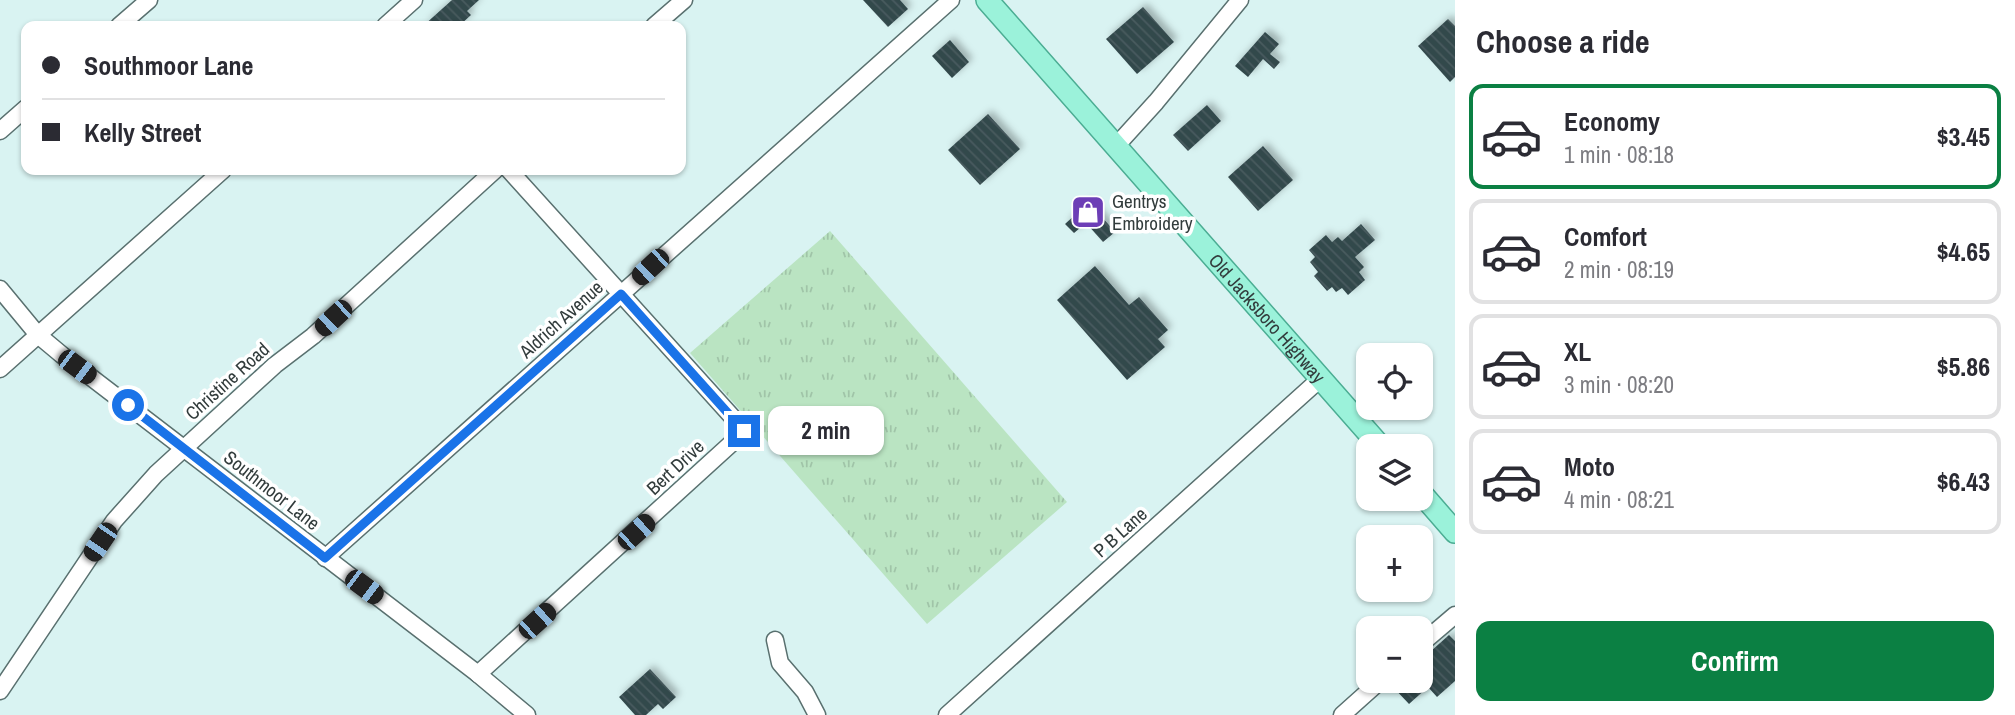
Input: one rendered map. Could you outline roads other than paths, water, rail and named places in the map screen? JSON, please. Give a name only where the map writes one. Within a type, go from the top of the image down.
[{"type":"main road","name":"Old Jacksboro Highway","points":[[987,0],[1369,434]]},
{"type":"main road","points":[[1433,507],[1455,532]]},
{"type":"street","points":[[125,21],[149,0]]},
{"type":"street","points":[[391,21],[414,0]]},
{"type":"street","points":[[660,21],[684,0]]},
{"type":"street","name":"Aldrich Avenue","points":[[325,558],[951,0]]},
{"type":"street","points":[[1116,146],[1240,0]]},
{"type":"street","points":[[0,131],[21,112]]},
{"type":"street","points":[[0,369],[217,175]]},
{"type":"street","name":"Christine Road","points":[[0,691],[114,521],[156,474],[490,175]]},
{"type":"street","points":[[514,175],[621,294]]},
{"type":"street","name":"Southmoor Lane","points":[[0,289],[38,335],[478,674],[527,715]]},
{"type":"street","name":"Bert Drive","points":[[478,674],[744,431],[621,294]]},
{"type":"street","name":"P B Lane","points":[[947,715],[1320,379]]},
{"type":"street","points":[[1433,634],[1455,615]]},
{"type":"street","points":[[775,640],[780,663],[805,692],[817,715]]},
{"type":"street","points":[[1342,715],[1367,693]]},
{"type":"place","name":"Gentrys Embroidery","points":[[1088,212]]}]
